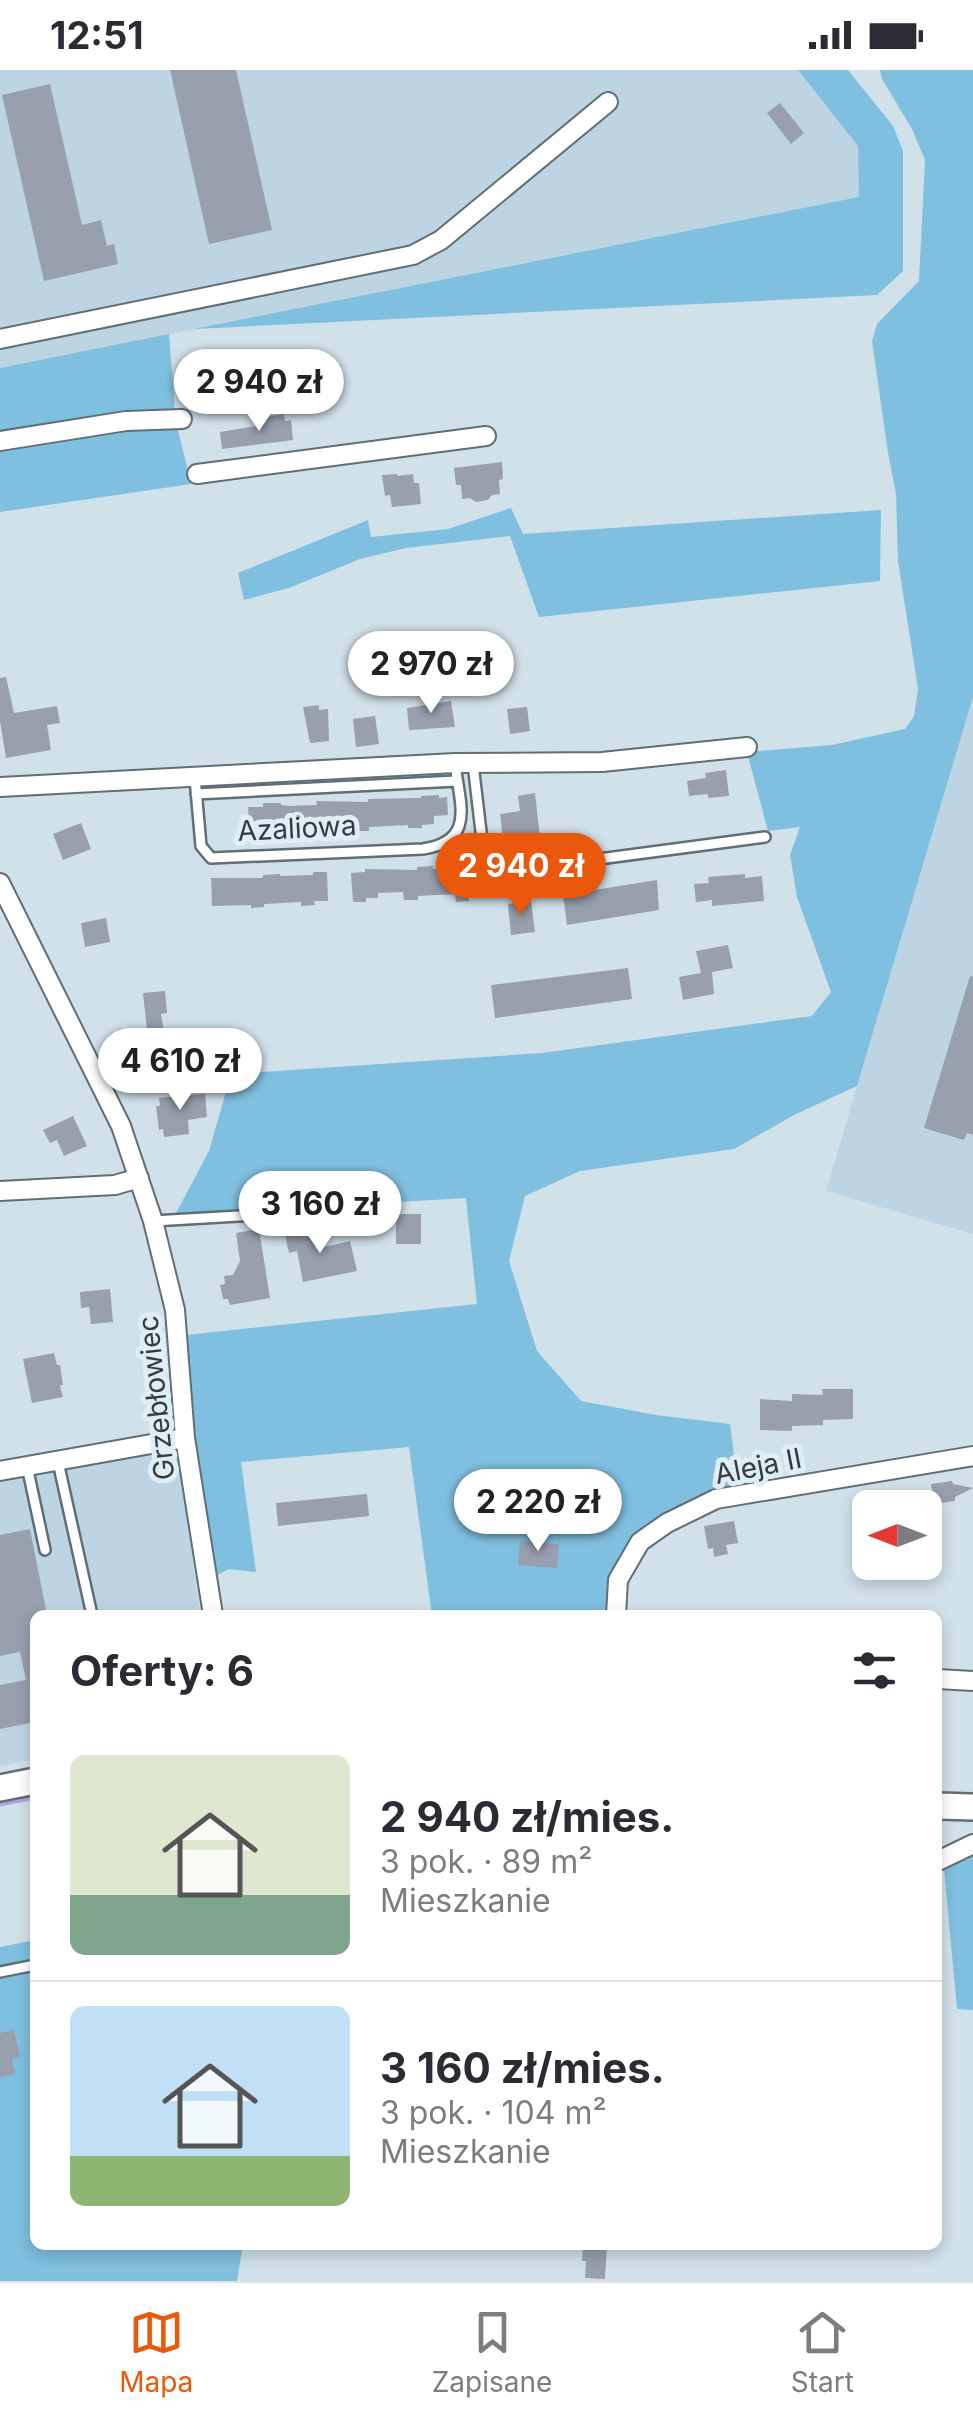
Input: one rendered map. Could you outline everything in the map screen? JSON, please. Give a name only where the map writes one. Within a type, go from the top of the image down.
[{"type":"street","points":[[0,339],[413,255],[442,240],[608,102]]},
{"type":"street","points":[[0,442],[126,421],[182,418]]},
{"type":"street","points":[[197,474],[486,436]]},
{"type":"street","name":"Azaliowa","points":[[0,787],[196,785],[602,762],[747,747]]},
{"type":"street","name":"Grzebłowiec","points":[[0,883],[9,922],[121,1126],[153,1221],[175,1310],[185,1438],[212,1610]]},
{"type":"street","points":[[0,1192],[115,1185],[140,1178]]},
{"type":"street","points":[[0,1471],[185,1438]]},
{"type":"street","name":"Aleja II","points":[[616,1610],[618,1580],[640,1542],[666,1523],[716,1500],[973,1456]]},
{"type":"street","points":[[942,1680],[973,1681]]},
{"type":"street","points":[[0,1788],[30,1782]]},
{"type":"street","points":[[942,1806],[973,1807]]},
{"type":"street","points":[[942,1859],[973,1844]]},
{"type":"lane","name":"Azaliowa","points":[[196,785],[201,846],[211,858],[423,850],[447,844],[457,832],[462,820],[462,769]]},
{"type":"lane","points":[[462,769],[486,874],[764,837]]},
{"type":"lane","points":[[153,1221],[324,1211]]},
{"type":"lane","points":[[58,1460],[91,1610]]},
{"type":"lane","points":[[27,1466],[45,1550]]},
{"type":"lane","points":[[0,1972],[30,1966]]},
{"type":"shaded area","points":[[0,70],[798,70],[858,146],[860,197],[0,368]]},
{"type":"shaded area","points":[[798,70],[848,70],[893,126],[903,151],[903,271],[877,295],[194,329],[859,197],[858,146]]},
{"type":"shaded area","points":[[880,70],[973,70],[973,697],[857,1086],[734,1149],[580,1171],[525,1196],[509,1261],[537,1351],[581,1401],[730,1424],[738,1487],[633,1537],[610,1577],[607,1610],[431,1610],[409,1447],[241,1462],[256,1572],[229,1569],[215,1576],[191,1435],[186,1335],[477,1304],[466,1198],[175,1215],[209,1151],[231,1074],[542,1053],[812,1016],[831,992],[797,897],[790,855],[800,827],[768,831],[747,752],[832,745],[905,729],[914,716],[918,689],[898,561],[896,493],[872,341],[877,324],[919,281],[925,160],[912,129]]},
{"type":"shaded area","points":[[169,334],[175,411],[123,412],[0,434],[0,368]]},
{"type":"shaded area","points":[[177,426],[191,484],[0,512],[0,450],[127,429]]},
{"type":"shaded area","points":[[511,508],[523,534],[881,510],[880,581],[539,617],[510,536],[406,548],[360,559],[289,588],[244,600],[238,573],[368,520],[371,537],[448,529]]},
{"type":"shaded area","points":[[973,697],[973,1234],[826,1191]]},
{"type":"shaded area","points":[[176,1431],[199,1610],[30,1610],[30,1760],[0,1766],[0,1464]]},
{"type":"shaded area","points":[[973,1855],[973,2010],[957,2009],[944,1869]]},
{"type":"shaded area","points":[[30,1941],[30,2250],[242,2250],[237,2281],[0,2281],[0,1947]]},
{"type":"building","points":[[170,70],[236,70],[272,230],[209,244]]},
{"type":"building","points":[[50,84],[82,225],[101,220],[107,246],[114,244],[118,264],[44,281],[2,95]]},
{"type":"building","points":[[780,103],[804,133],[791,144],[767,113]]},
{"type":"building","points":[[284,414],[285,421],[291,420],[293,440],[222,449],[220,432],[257,426],[266,422],[266,417]]},
{"type":"building","points":[[502,462],[500,494],[476,502],[462,499],[454,468]]},
{"type":"building","points":[[413,474],[414,483],[419,483],[421,504],[392,507],[390,495],[385,496],[382,475]]},
{"type":"building","points":[[6,677],[14,713],[57,706],[60,723],[47,725],[51,750],[6,758],[0,721],[0,678]]},
{"type":"building","points":[[451,701],[455,727],[409,730],[407,708]]},
{"type":"building","points":[[319,705],[319,710],[328,709],[329,741],[310,743],[303,707]]},
{"type":"building","points":[[527,707],[530,731],[510,734],[507,709]]},
{"type":"building","points":[[375,716],[379,744],[356,747],[353,719]]},
{"type":"building","points":[[726,770],[729,796],[689,796],[687,781]]},
{"type":"building","points":[[535,793],[541,847],[504,847],[500,814],[520,811],[518,796]]},
{"type":"building","points":[[447,797],[448,815],[434,816],[434,824],[422,828],[408,825],[355,831],[348,828],[348,823],[326,824],[326,829],[318,829],[318,833],[303,833],[303,826],[277,827],[278,832],[250,836],[248,807],[263,807],[263,803],[317,805],[316,801],[368,802]]},
{"type":"building","points":[[81,823],[91,849],[63,860],[53,834]]},
{"type":"building","points":[[468,867],[469,901],[456,902],[455,894],[404,900],[403,892],[378,893],[378,898],[353,902],[351,873]]},
{"type":"building","points":[[327,872],[328,901],[301,906],[301,902],[251,908],[212,906],[211,878],[263,878]]},
{"type":"building","points":[[745,874],[745,878],[762,876],[764,901],[712,906],[712,900],[696,902],[694,884],[709,883],[708,877]]},
{"type":"building","points":[[657,880],[659,910],[567,925],[563,895]]},
{"type":"building","points":[[531,902],[535,932],[511,935],[508,904]]},
{"type":"building","points":[[106,918],[110,942],[85,947],[81,923]]},
{"type":"building","points":[[728,945],[733,968],[712,972],[714,994],[683,1000],[679,977],[701,973],[696,951]]},
{"type":"building","points":[[628,968],[632,999],[495,1018],[491,985]]},
{"type":"building","points":[[970,976],[973,1135],[967,1133],[964,1140],[924,1128]]},
{"type":"building","points":[[165,991],[167,1013],[161,1014],[169,1060],[146,1063],[142,1040],[148,1039],[143,993]]},
{"type":"building","points":[[205,1094],[207,1117],[188,1120],[189,1134],[164,1137],[163,1129],[159,1130],[159,1098]]},
{"type":"building","points":[[73,1116],[87,1146],[64,1156],[57,1140],[50,1143],[43,1130]]},
{"type":"building","points":[[396,1214],[421,1214],[421,1244],[396,1244]]},
{"type":"building","points":[[305,1226],[308,1237],[314,1236],[316,1249],[350,1241],[357,1271],[303,1282],[297,1251],[289,1253],[284,1230]]},
{"type":"building","points":[[259,1229],[270,1298],[230,1305],[228,1299],[223,1299],[220,1285],[225,1284],[224,1276],[233,1275],[240,1261],[236,1233]]},
{"type":"building","points":[[110,1289],[113,1322],[91,1324],[89,1307],[81,1308],[80,1292]]},
{"type":"building","points":[[54,1353],[60,1365],[63,1397],[32,1403],[23,1359]]},
{"type":"building","points":[[822,1389],[853,1389],[853,1419],[792,1426],[792,1431],[760,1430],[760,1399],[792,1401],[792,1394],[823,1395]]},
{"type":"building","points":[[952,1481],[973,1488],[955,1497],[955,1501],[942,1503],[942,1490],[932,1490],[931,1484]]},
{"type":"building","points":[[367,1494],[369,1516],[278,1526],[276,1503]]},
{"type":"building","points":[[734,1521],[738,1543],[726,1545],[728,1554],[714,1557],[713,1548],[708,1549],[704,1526]]},
{"type":"building","points":[[30,1529],[46,1610],[30,1610],[30,1723],[0,1729],[0,1685],[26,1680],[20,1652],[0,1656],[0,1535]]},
{"type":"building","points":[[520,1541],[559,1544],[557,1568],[518,1565]]},
{"type":"building","points":[[14,2030],[20,2057],[12,2059],[15,2074],[0,2077],[0,2033]]},
{"type":"building","points":[[583,2250],[607,2250],[605,2279],[585,2278],[586,2261],[582,2261]]},
{"type":"waterway","points":[[0,1804],[30,1798]]}]
